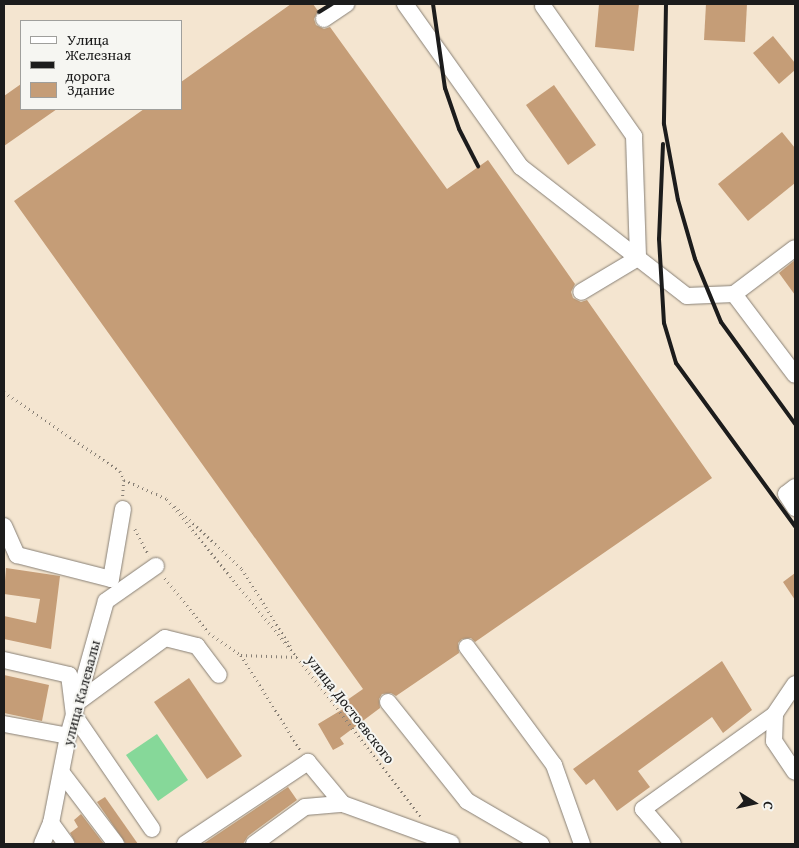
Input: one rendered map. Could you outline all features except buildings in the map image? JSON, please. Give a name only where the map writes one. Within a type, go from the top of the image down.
[{"type":"lane","points":[[324,19],[346,4]]},
{"type":"lane","points":[[405,4],[521,167],[687,296],[734,294],[795,248]]},
{"type":"lane","points":[[543,6],[634,136],[638,258]]},
{"type":"lane","points":[[581,292],[638,258]]},
{"type":"lane","points":[[734,294],[795,375]]},
{"type":"lane","points":[[795,487],[786,494],[795,508]]},
{"type":"lane","name":"улица Калевалы","points":[[42,844],[51,823],[68,736],[106,600],[123,509]]},
{"type":"lane","points":[[4,526],[11,558],[111,578]]},
{"type":"lane","points":[[106,600],[156,566]]},
{"type":"lane","points":[[76,708],[165,638],[197,646],[219,675]]},
{"type":"lane","points":[[467,647],[554,765],[582,844]]},
{"type":"lane","points":[[4,660],[69,675],[76,708],[152,829]]},
{"type":"lane","points":[[673,844],[643,808],[775,714],[795,684]]},
{"type":"lane","points":[[388,702],[467,801],[541,844]]},
{"type":"lane","points":[[775,714],[774,741],[795,772]]},
{"type":"lane","points":[[4,724],[68,736]]},
{"type":"lane","points":[[185,844],[308,762],[343,804]]},
{"type":"lane","points":[[62,773],[116,844]]},
{"type":"lane","points":[[254,844],[305,807],[343,804],[432,841],[451,843]]},
{"type":"lane","points":[[51,823],[66,844]]},
{"type":"path","points":[[4,392],[120,471],[124,480],[123,509],[156,566],[209,633],[241,655],[308,762]]},
{"type":"path","points":[[124,480],[166,499],[242,569],[297,657]]},
{"type":"path","points":[[166,499],[297,657]]},
{"type":"path","name":"улица Достоевского","points":[[241,655],[297,657],[426,820]]},
{"type":"green space","points":[[157,734],[188,780],[158,801],[126,755]]},
{"type":"railway","points":[[319,12],[332,4]]},
{"type":"railway","points":[[433,4],[445,88],[459,129],[478,166]]},
{"type":"railway","points":[[666,4],[664,124],[678,200],[695,259],[721,322],[795,424]]},
{"type":"railway","points":[[663,144],[659,239],[664,323],[676,363],[795,526]]}]
